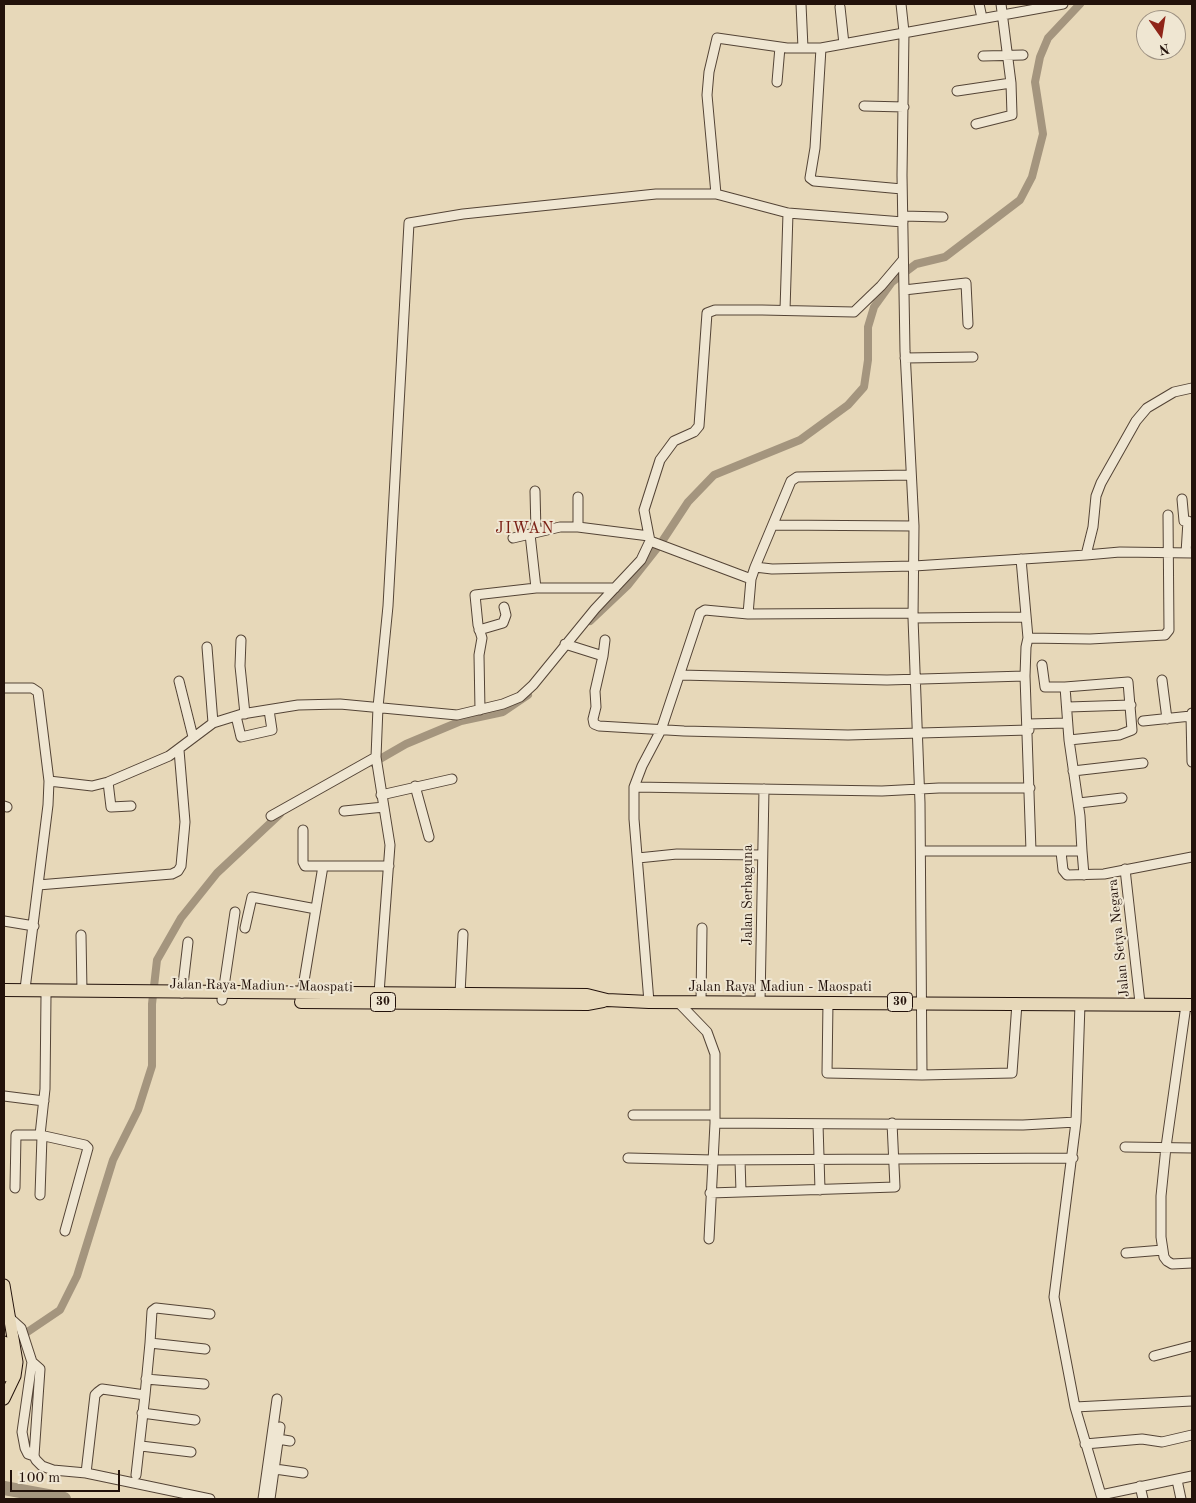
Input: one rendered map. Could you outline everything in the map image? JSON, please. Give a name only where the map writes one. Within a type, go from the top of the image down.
[{"type":"highway","name":"Jalan Raya Madiun - Maospati","points":[[4,990],[82,991],[150,996],[182,993],[222,997],[302,993],[460,994],[587,1004],[608,1000],[648,1002],[1140,1003],[1189,1005]]},
{"type":"highway","name":"Jalan Raya Madiun - Maospati","points":[[4,999],[46,996],[150,996],[505,999]]},
{"type":"main road","points":[[4,1286],[15,1324],[12,1356],[15,1376],[4,1399]]},
{"type":"main road","points":[[4,1342],[12,1356]]},
{"type":"main road","points":[[4,1376],[12,1356]]},
{"type":"street","points":[[801,4],[803,48]]},
{"type":"street","points":[[901,4],[904,32],[902,189],[905,358],[914,526],[913,616],[921,851],[922,1074]]},
{"type":"street","points":[[979,4],[982,18]]},
{"type":"street","points":[[976,124],[1011,116],[1011,83],[1001,4]]},
{"type":"street","points":[[716,194],[707,95],[715,40],[720,38],[780,48],[821,48],[1063,4]]},
{"type":"street","points":[[840,6],[844,44]]},
{"type":"street","points":[[777,82],[780,48]]},
{"type":"street","points":[[821,48],[815,148],[810,178],[814,181],[902,189]]},
{"type":"street","points":[[983,56],[1023,55]]},
{"type":"street","points":[[957,91],[1011,83]]},
{"type":"street","points":[[864,106],[904,107]]},
{"type":"street","points":[[378,993],[389,866],[389,834],[376,758],[378,706],[388,606],[410,223],[463,214],[656,194],[716,194],[788,212],[903,219],[943,217]]},
{"type":"street","points":[[785,310],[788,212]]},
{"type":"street","points":[[49,781],[92,786],[108,782],[157,762],[179,750],[213,723],[241,715],[298,706],[378,706],[450,714],[480,710],[520,696],[533,685],[647,551],[650,538],[644,510],[660,460],[674,442],[694,432],[698,426],[707,313],[715,310],[854,312],[881,286],[903,260]]},
{"type":"street","points":[[904,287],[966,283],[968,324]]},
{"type":"street","points":[[905,358],[973,357]]},
{"type":"street","points":[[1086,555],[1093,527],[1096,496],[1101,483],[1136,421],[1147,408],[1174,392],[1192,388]]},
{"type":"street","points":[[748,614],[751,579],[791,481],[797,477],[910,475]]},
{"type":"street","points":[[535,491],[533,533],[536,588]]},
{"type":"street","points":[[578,497],[578,527]]},
{"type":"street","points":[[755,567],[772,569],[914,566],[1086,555],[1189,553],[1188,521],[1184,521],[1182,499]]},
{"type":"street","points":[[1028,638],[1090,639],[1165,635],[1169,630],[1168,515]]},
{"type":"street","points":[[773,525],[914,526]]},
{"type":"street","points":[[513,538],[533,533],[578,527],[650,538],[751,579]]},
{"type":"street","points":[[1021,559],[1024,617],[1028,638],[1025,676],[1031,851]]},
{"type":"street","points":[[480,710],[479,656],[482,638],[479,630],[476,596],[536,588],[615,588]]},
{"type":"street","points":[[479,630],[503,623],[506,615],[504,607]]},
{"type":"street","points":[[648,1002],[634,787],[642,766],[661,730],[700,613],[705,610],[748,614],[1024,617]]},
{"type":"street","points":[[241,640],[241,737],[272,730],[269,710]]},
{"type":"street","points":[[605,640],[595,691],[594,724],[599,726],[661,730],[848,735],[918,734],[1067,723]]},
{"type":"street","points":[[568,645],[603,656]]},
{"type":"street","points":[[207,647],[213,723]]},
{"type":"street","points":[[1042,665],[1045,686],[1065,687],[1128,682],[1131,705],[1131,732],[1069,740]]},
{"type":"street","points":[[680,674],[774,678],[1025,676]]},
{"type":"street","points":[[1162,680],[1167,719]]},
{"type":"street","points":[[180,681],[193,737]]},
{"type":"street","points":[[1065,687],[1069,740],[1079,803],[1084,876]]},
{"type":"street","points":[[4,688],[32,688],[38,692],[49,781],[48,805],[25,989]]},
{"type":"street","points":[[1068,707],[1131,705]]},
{"type":"street","points":[[1143,721],[1192,715],[1192,762]]},
{"type":"street","points":[[38,885],[144,877],[172,874],[178,871],[181,866],[185,822],[179,750]]},
{"type":"street","points":[[271,816],[376,758]]},
{"type":"street","points":[[1073,771],[1143,763]]},
{"type":"street","points":[[381,795],[452,779]]},
{"type":"street","points":[[108,782],[112,806],[131,806]]},
{"type":"street","points":[[415,786],[429,837]]},
{"type":"street","points":[[634,787],[919,790],[939,788],[1030,788]]},
{"type":"street","name":"Jalan Serbaguna","points":[[760,1002],[764,789]]},
{"type":"street","points":[[1079,803],[1122,798]]},
{"type":"street","points":[[344,811],[384,807]]},
{"type":"street","points":[[303,830],[303,864],[323,866],[389,866]]},
{"type":"street","points":[[921,851],[1082,851]]},
{"type":"street","points":[[1061,852],[1064,872],[1067,875],[1084,876],[1192,857]]},
{"type":"street","points":[[638,858],[677,854],[762,856]]},
{"type":"street","points":[[302,993],[323,866]]},
{"type":"street","name":"Jalan Setya Negara","points":[[1125,869],[1140,1003]]},
{"type":"street","points":[[246,928],[252,897],[316,909]]},
{"type":"street","points":[[222,997],[235,912]]},
{"type":"street","points":[[4,921],[34,926]]},
{"type":"street","points":[[701,1001],[702,928]]},
{"type":"street","points":[[80,934],[82,991]]},
{"type":"street","points":[[460,994],[463,934]]},
{"type":"street","points":[[182,993],[188,942]]},
{"type":"street","points":[[40,1195],[46,996]]},
{"type":"street","points":[[678,1002],[707,1032],[713,1044],[715,1119],[709,1239]]},
{"type":"street","points":[[828,1002],[827,1073],[922,1074],[1012,1073],[1017,1003]]},
{"type":"street","points":[[1080,1004],[1073,1158],[1054,1297],[1085,1444],[1101,1495],[1192,1476]]},
{"type":"street","points":[[1189,1005],[1166,1147],[1161,1196],[1164,1257],[1172,1264],[1192,1263]]},
{"type":"street","points":[[4,1096],[44,1101]]},
{"type":"street","points":[[633,1115],[818,1124],[1023,1124],[1076,1122]]},
{"type":"street","points":[[710,1193],[895,1187],[892,1123]]},
{"type":"street","points":[[818,1124],[820,1190]]},
{"type":"street","points":[[15,1188],[16,1135],[41,1136],[85,1145],[88,1148],[65,1232]]},
{"type":"street","points":[[1125,1147],[1192,1148]]},
{"type":"street","points":[[628,1158],[740,1160],[820,1158],[1073,1158]]},
{"type":"street","points":[[740,1160],[741,1192]]},
{"type":"street","points":[[1126,1253],[1163,1250]]},
{"type":"street","points":[[136,1475],[141,1446],[142,1413],[152,1311],[156,1308],[210,1314]]},
{"type":"street","points":[[15,1324],[25,1340],[32,1362],[22,1432],[28,1454],[34,1456],[42,1466],[52,1470],[86,1473],[210,1499]]},
{"type":"street","points":[[150,1343],[205,1349]]},
{"type":"street","points":[[1154,1356],[1192,1346]]},
{"type":"street","points":[[32,1362],[40,1369],[34,1456]]},
{"type":"street","points":[[146,1379],[204,1384]]},
{"type":"street","points":[[86,1473],[95,1395],[102,1389],[145,1395]]},
{"type":"street","points":[[270,1499],[277,1399]]},
{"type":"street","points":[[1076,1406],[1192,1401]]},
{"type":"street","points":[[26,1407],[37,1408]]},
{"type":"street","points":[[142,1413],[195,1420]]},
{"type":"street","points":[[264,1499],[280,1427]]},
{"type":"street","points":[[1085,1444],[1142,1439],[1162,1442],[1192,1435]]},
{"type":"street","points":[[278,1440],[290,1441]]},
{"type":"street","points":[[141,1446],[192,1452]]},
{"type":"street","points":[[271,1469],[303,1473]]},
{"type":"street","points":[[1176,1480],[1180,1499]]},
{"type":"street","points":[[1140,1486],[1143,1499]]},
{"type":"street","points":[[1124,1489],[1126,1499]]},
{"type":"waterway","points":[[663,540],[688,502],[714,475],[800,440],[848,405],[864,387],[868,360],[868,327],[874,307],[892,282],[916,264],[945,257],[1020,200],[1032,177],[1043,134],[1035,82],[1040,57],[1048,38],[1080,4]]},
{"type":"waterway","points":[[590,621],[628,585],[658,547]]},
{"type":"waterway","points":[[373,763],[406,744],[461,721],[503,712],[528,695]]},
{"type":"waterway","points":[[20,1337],[60,1310],[77,1276],[113,1160],[138,1110],[152,1066],[152,1004],[157,960],[181,918],[217,873],[280,814]]},
{"type":"waterway","points":[[4,1488],[64,1499]]},
{"type":"district","name":"JIWAN","points":[[525,529]]}]
